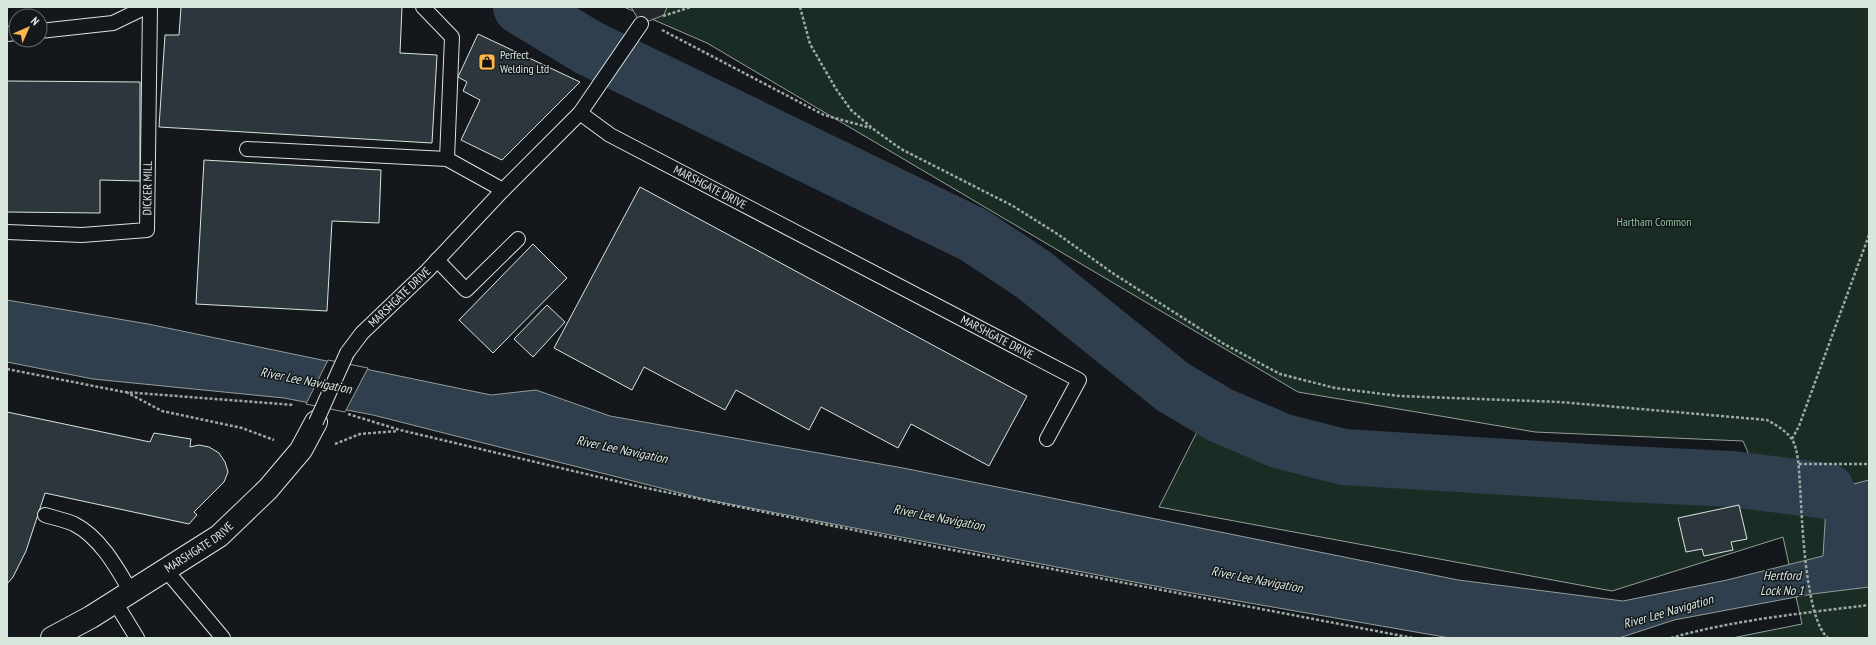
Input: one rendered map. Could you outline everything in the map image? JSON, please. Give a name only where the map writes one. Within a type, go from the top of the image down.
[{"type":"street","name":"MARSHGATE DRIVE","points":[[52,638],[123,597],[219,536],[268,490],[301,450],[316,422]]},
{"type":"lane","points":[[48,30],[113,23],[146,7]]},
{"type":"lane","name":"DICKER MILL","points":[[7,232],[82,235],[147,230],[150,7]]},
{"type":"lane","points":[[423,7],[452,36],[447,159]]},
{"type":"lane","points":[[580,113],[598,89],[641,24]]},
{"type":"lane","name":"MARSHGATE DRIVE","points":[[316,422],[347,353],[362,333],[437,260],[503,190],[580,113],[610,135],[1079,380],[1047,439]]},
{"type":"lane","points":[[247,149],[447,159],[503,190]]},
{"type":"lane","points":[[437,260],[466,290],[518,239]]},
{"type":"lane","points":[[45,514],[74,524],[91,536],[120,574],[123,597],[137,638]]},
{"type":"lane","points":[[166,570],[223,638]]},
{"type":"path","points":[[641,24],[691,7]]},
{"type":"path","points":[[800,7],[810,44],[836,89],[851,110],[872,128],[901,149],[1013,206],[1059,235],[1120,278],[1224,344],[1280,374],[1335,388],[1399,396],[1560,402],[1767,420],[1781,428],[1792,439],[1798,464],[1804,546],[1814,612],[1828,638]]},
{"type":"path","points":[[641,24],[667,31],[824,114],[872,128]]},
{"type":"path","points":[[1792,439],[1799,426],[1869,235]]},
{"type":"path","points":[[7,369],[124,392],[295,405]]},
{"type":"path","points":[[124,392],[162,411],[242,428],[301,450]]},
{"type":"path","points":[[348,414],[400,430],[641,487],[918,544],[1413,638]]},
{"type":"path","points":[[334,445],[360,434],[400,430]]},
{"type":"path","points":[[1798,464],[1869,464]]},
{"type":"path","points":[[1671,638],[1696,631],[1814,612],[1869,606]]},
{"type":"green space","name":"Hartham Common","points":[[624,7],[1869,7],[1869,638],[1732,638],[1802,624],[1783,537],[1612,591],[1159,507],[1202,422],[1258,452],[1350,474],[1485,485],[1712,492],[1767,497],[1743,441],[1535,432],[1298,392],[707,43]]},
{"type":"shaded area","points":[[631,7],[667,7],[664,15],[641,24]]},
{"type":"water","points":[[7,300],[148,324],[491,395],[536,390],[610,416],[903,468],[1458,580],[1623,601],[1727,580],[1823,556],[1827,491],[1869,480],[1869,587],[1812,594],[1674,620],[1619,638],[1450,638],[1181,591],[704,499],[373,415],[284,398],[93,379],[7,362]]},
{"type":"pier","points":[[328,360],[368,368],[345,412],[306,404]]},
{"type":"building","points":[[181,7],[402,7],[400,53],[437,55],[432,143],[159,127],[165,35],[179,35]]},
{"type":"building","points":[[478,34],[580,82],[502,160],[461,140],[480,100],[463,91],[467,82],[458,77]]},
{"type":"building","points":[[7,81],[140,82],[140,181],[100,180],[100,213],[7,212]]},
{"type":"building","points":[[204,160],[381,170],[379,223],[332,221],[327,311],[196,304]]},
{"type":"building","points":[[640,187],[1027,396],[989,466],[911,424],[898,448],[821,407],[809,430],[736,390],[725,410],[644,367],[632,390],[554,348]]},
{"type":"building","points":[[533,244],[567,278],[493,353],[459,320]]},
{"type":"building","points":[[547,305],[565,322],[533,357],[514,339]]},
{"type":"building","points":[[7,412],[150,442],[154,433],[191,439],[190,447],[199,445],[209,447],[219,453],[225,462],[228,472],[224,482],[194,512],[197,515],[189,524],[45,493],[26,551],[13,577],[7,584]]},
{"type":"building","points":[[1739,505],[1747,539],[1731,542],[1733,550],[1704,556],[1702,549],[1686,552],[1678,518]]},
{"type":"waterway","points":[[521,7],[589,48],[974,235],[1034,275],[1173,387],[1220,415],[1281,441],[1343,457],[1732,479],[1827,491]]},
{"type":"place","name":"Perfect Welding Ltd","points":[[487,62]]},
{"type":"water label","name":"River Lee Navigation","points":[[306,380]]},
{"type":"water label","name":"River Lee Navigation","points":[[622,449]]},
{"type":"water label","name":"River Lee Navigation","points":[[939,517]]},
{"type":"water label","name":"River Lee Navigation","points":[[1257,579]]},
{"type":"water label","name":"Hertford Lock No 1","points":[[1782,582]]},
{"type":"water label","name":"River Lee Navigation","points":[[1668,611]]}]
